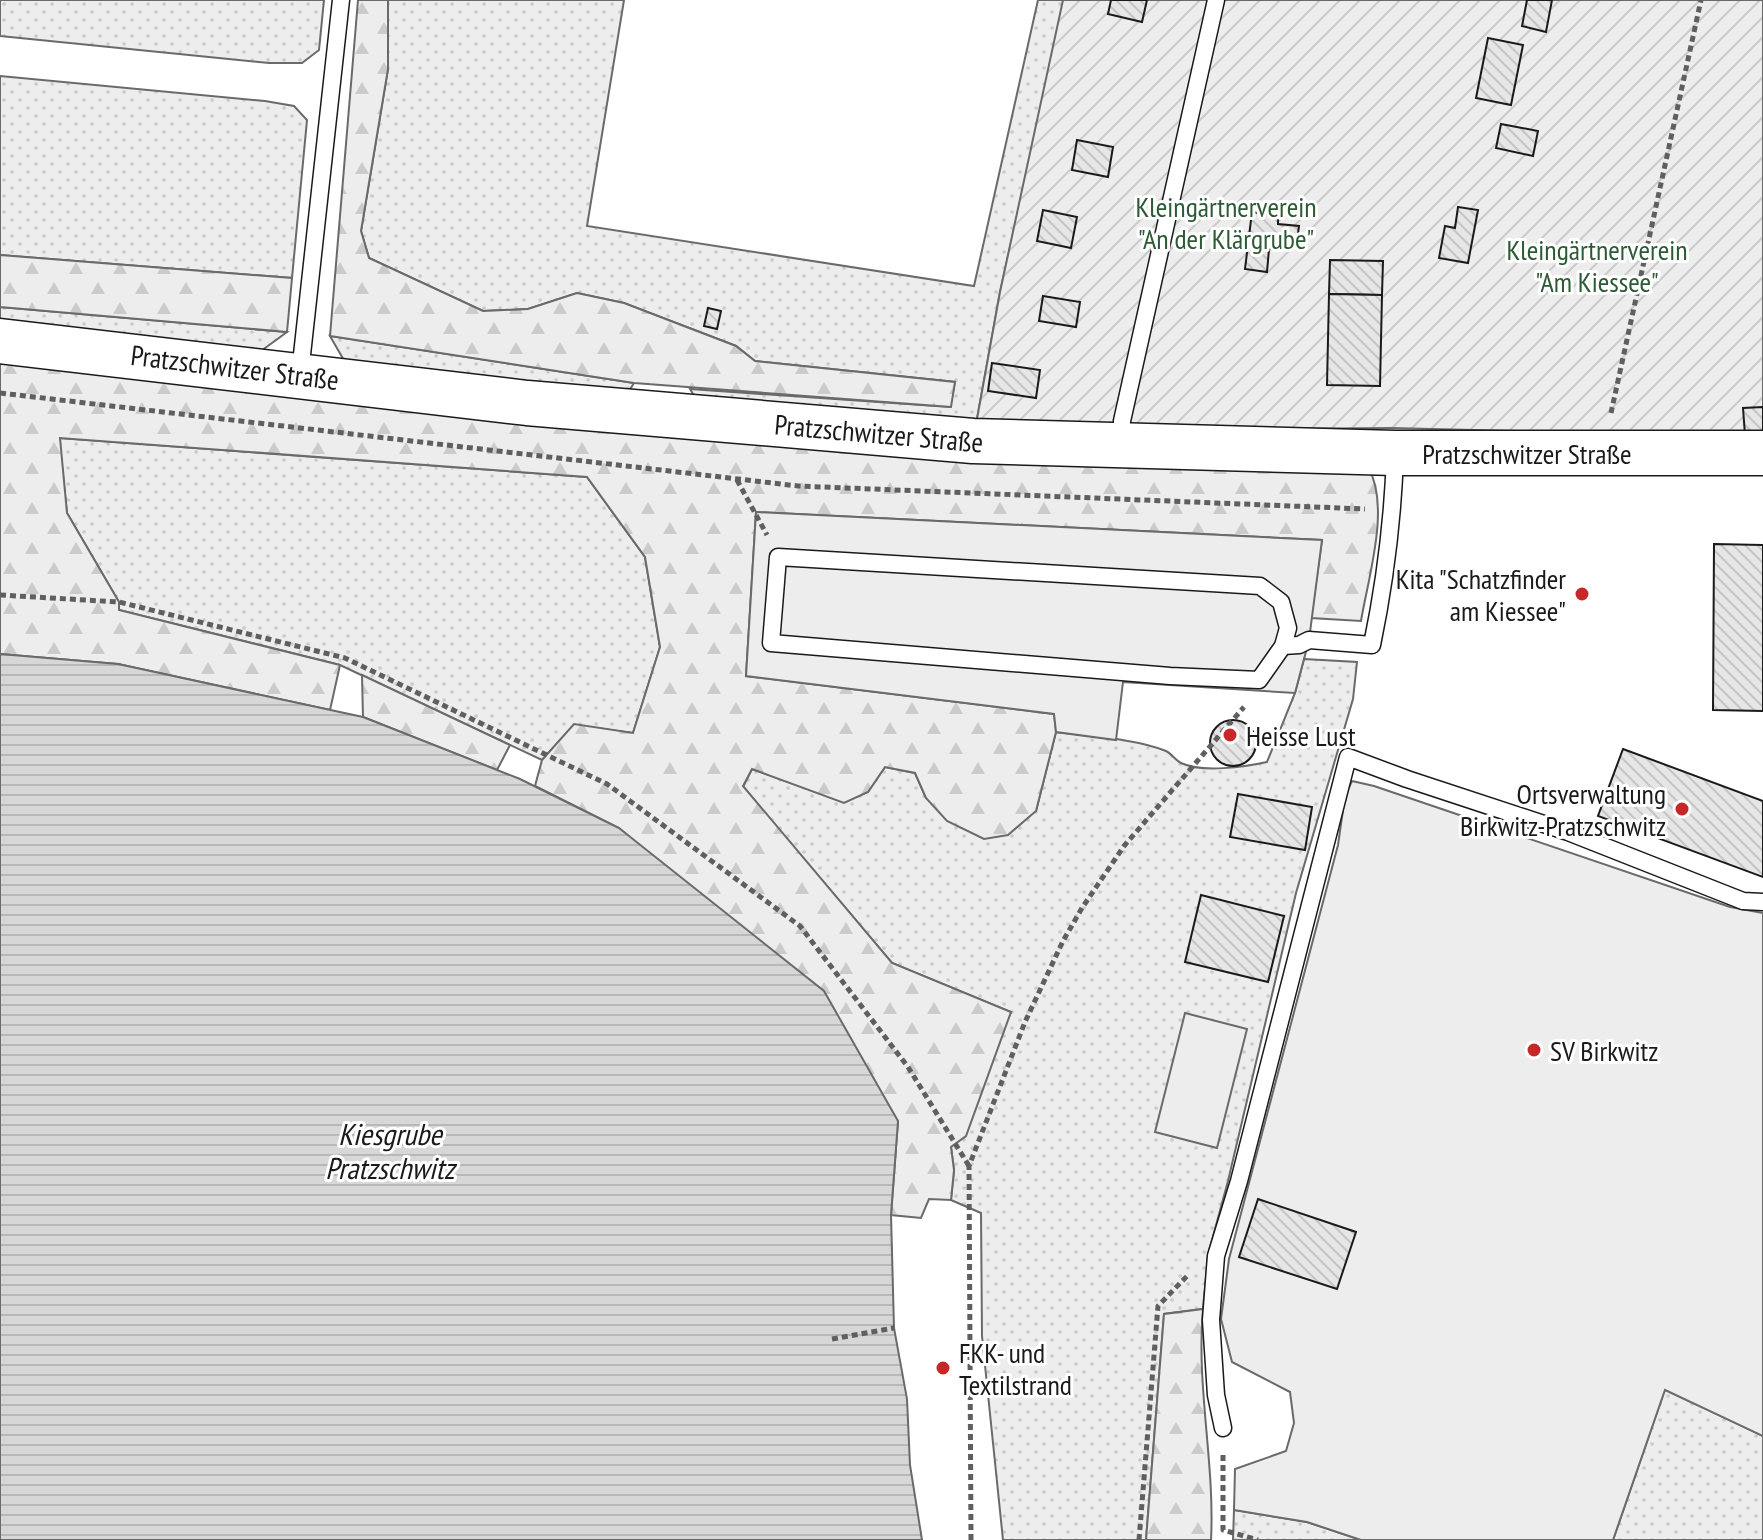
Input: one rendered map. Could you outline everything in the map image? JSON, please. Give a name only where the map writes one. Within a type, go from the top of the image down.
[{"type":"street","name":"Pratzschwitzer Straße","points":[[0,341],[527,403],[973,441],[1395,453],[1763,453]]},
{"type":"lane","points":[[299,375],[341,0]]},
{"type":"lane","points":[[1121,447],[1122,421],[1216,0]]},
{"type":"lane","points":[[1283,646],[1299,645],[1309,640],[1372,645],[1384,584],[1393,511],[1395,453]]},
{"type":"lane","points":[[778,557],[1260,586],[1281,602],[1288,628],[1283,646],[1259,680],[1170,676],[771,643],[778,557]]},
{"type":"lane","points":[[1223,1428],[1216,1395],[1211,1320],[1216,1256],[1239,1181],[1348,757],[1568,832],[1743,901],[1763,902]]},
{"type":"path","points":[[1603,453],[1701,0]]},
{"type":"path","points":[[0,393],[798,486],[1393,511]]},
{"type":"path","points":[[737,479],[778,557]]},
{"type":"path","points":[[0,595],[119,602],[345,658],[607,784],[800,926],[908,1067],[969,1166]]},
{"type":"path","points":[[971,1540],[969,1166],[1025,1022],[1082,908],[1124,846],[1259,690],[1259,680]]},
{"type":"path","points":[[1139,1540],[1158,1306],[1208,1255],[1216,1256]]},
{"type":"path","points":[[832,1339],[894,1328]]},
{"type":"path","points":[[1223,1428],[1223,1530],[1258,1540]]},
{"type":"green space","points":[[0,0],[324,0],[319,50],[302,63],[269,63],[0,36]]},
{"type":"green space","points":[[358,0],[388,0],[388,69],[361,231],[369,258],[483,311],[528,309],[577,293],[624,303],[736,346],[755,361],[955,382],[951,407],[634,383],[330,336]]},
{"type":"green space","points":[[388,0],[624,0],[587,226],[974,286],[1038,0],[1065,0],[1000,292],[977,419],[699,404],[690,389],[950,407],[955,382],[755,361],[736,346],[624,303],[577,293],[528,309],[483,311],[369,258],[361,231],[388,69]]},
{"type":"green space","points":[[1063,0],[1763,0],[1763,437],[1391,428],[1132,430],[977,419],[1000,292]]},
{"type":"green space","points":[[0,76],[294,106],[307,120],[292,278],[0,255]]},
{"type":"green space","points":[[0,255],[292,278],[287,332],[0,307]]},
{"type":"green space","points":[[0,307],[287,332],[261,351],[0,323]]},
{"type":"green space","points":[[330,336],[634,383],[626,396],[345,362]]},
{"type":"green space","points":[[0,359],[1368,467],[1378,501],[1376,542],[1361,621],[1311,618],[1322,540],[756,512],[746,676],[1054,714],[1056,732],[1036,811],[1008,835],[984,839],[947,821],[926,798],[915,773],[885,767],[868,792],[844,803],[752,769],[743,786],[892,963],[1011,1012],[966,1136],[951,1147],[954,1170],[951,1200],[929,1199],[921,1218],[891,1215],[898,1121],[647,852],[619,828],[535,786],[542,760],[574,724],[633,733],[660,647],[645,557],[587,477],[60,438],[67,513],[119,602],[119,610],[340,665],[330,710],[118,664],[0,654]]},
{"type":"green space","points":[[59,438],[587,477],[645,557],[660,647],[633,733],[574,725],[542,760],[340,665],[119,610],[119,602],[67,513]]},
{"type":"green space","points":[[1304,659],[1357,662],[1353,699],[1296,893],[1208,1255],[1203,1309],[1164,1314],[1146,1540],[1003,1540],[982,1336],[981,1213],[951,1200],[954,1170],[951,1147],[1011,1012],[892,963],[743,787],[752,769],[844,802],[868,792],[885,767],[915,773],[926,798],[1036,811],[1056,732],[1141,744],[1166,751],[1181,763],[1200,768],[1267,762],[1295,693]]},
{"type":"green space","points":[[362,675],[510,745],[497,770],[363,717]]},
{"type":"green space","points":[[1203,1309],[1202,1367],[1212,1511],[1211,1540],[1146,1540],[1164,1314]]},
{"type":"green space","points":[[1665,1389],[1763,1436],[1763,1540],[1613,1540]]},
{"type":"green space","points":[[1234,1510],[1307,1522],[1361,1540],[1233,1540]]},
{"type":"shaded area","points":[[756,512],[1322,540],[1309,640],[1295,693],[1123,682],[1116,740],[1056,732],[1054,714],[746,676]]},
{"type":"shaded area","points":[[1352,781],[1730,907],[1763,913],[1763,1436],[1665,1390],[1613,1540],[1361,1540],[1307,1522],[1234,1510],[1235,1469],[1286,1451],[1294,1423],[1290,1392],[1232,1362],[1221,1319],[1229,1259],[1338,845],[1345,796]]},
{"type":"shaded area","points":[[1185,1013],[1247,1029],[1217,1148],[1155,1132]]},
{"type":"water","name":"Kiesgrube Pratzschwitz","points":[[0,654],[118,664],[363,717],[520,779],[619,828],[824,991],[898,1121],[891,1215],[894,1328],[907,1399],[910,1465],[922,1540],[0,1540]]},
{"type":"building","points":[[1111,0],[1147,0],[1142,22],[1108,14]]},
{"type":"building","points":[[1527,0],[1552,0],[1546,32],[1522,26]]},
{"type":"building","points":[[1488,38],[1523,45],[1511,105],[1476,98]]},
{"type":"building","points":[[1501,124],[1538,131],[1533,156],[1496,148]]},
{"type":"building","points":[[1077,140],[1113,147],[1108,177],[1072,170]]},
{"type":"building","points":[[1458,207],[1478,210],[1468,263],[1439,258],[1445,226],[1455,228]]},
{"type":"building","points":[[1043,210],[1077,217],[1071,248],[1037,241]]},
{"type":"building","points":[[1252,212],[1278,216],[1278,224],[1299,226],[1297,241],[1276,239],[1274,249],[1269,249],[1267,272],[1245,269]]},
{"type":"building","points":[[1330,260],[1383,261],[1382,295],[1329,294]]},
{"type":"building","points":[[1329,294],[1382,295],[1380,386],[1327,385]]},
{"type":"building","points":[[1043,296],[1080,302],[1076,327],[1039,321]]},
{"type":"building","points":[[708,308],[721,311],[717,329],[704,326]]},
{"type":"building","points":[[992,363],[1040,370],[1036,398],[988,391]]},
{"type":"building","points":[[1763,407],[1763,434],[1745,435],[1743,408]]},
{"type":"building","points":[[1714,544],[1763,545],[1763,711],[1713,710]]},
{"type":"building","points":[[1233,720],[1249,727],[1256,743],[1249,759],[1233,766],[1217,759],[1210,743],[1217,727]]},
{"type":"building","name":"Ortsverwaltung Birkwitz-Pratzschwitz","points":[[1623,749],[1763,801],[1763,877],[1598,816]]},
{"type":"building","points":[[1238,794],[1312,807],[1305,850],[1230,837]]},
{"type":"building","points":[[1201,895],[1284,916],[1268,982],[1185,962]]},
{"type":"building","points":[[1258,1199],[1356,1232],[1337,1289],[1239,1257]]},
{"type":"place","name":"Kita \"Schatzfinder am Kiessee\"","points":[[1582,594]]},
{"type":"place","name":"Heisse Lust","points":[[1230,735]]},
{"type":"place","name":"Ortsverwaltung Birkwitz-Pratzschwitz","points":[[1682,809]]},
{"type":"place","name":"SV Birkwitz","points":[[1534,1050]]},
{"type":"place","name":"FKK- und Textilstrand","points":[[943,1368]]},
{"type":"park label","name":"Kleingärtnerverein \"An der Klärgrube\"","points":[[1226,222]]},
{"type":"park label","name":"Kleingärtnerverein \"Am Kiessee\"","points":[[1597,265]]}]
